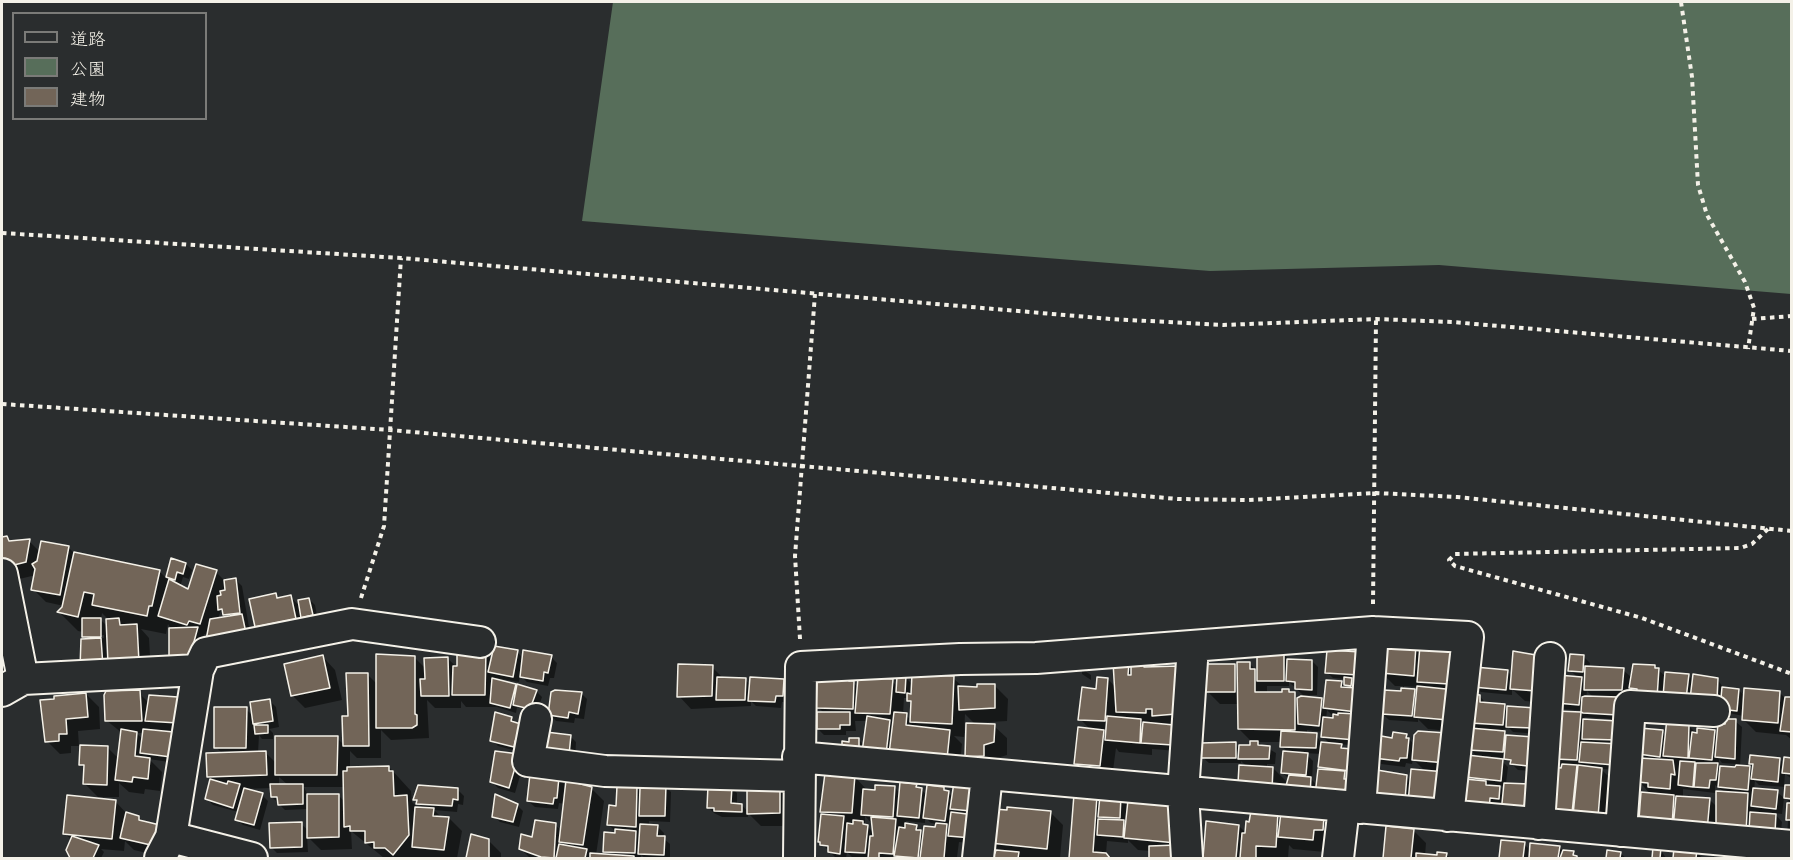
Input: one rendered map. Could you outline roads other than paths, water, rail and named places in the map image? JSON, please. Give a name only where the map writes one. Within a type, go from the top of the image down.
[{"type":"street","points":[[2,574],[12,685],[198,670]]},
{"type":"street","points":[[252,858],[166,848],[198,670],[206,653],[352,624],[480,642]]},
{"type":"street","points":[[1338,858],[1352,808],[1372,632]]},
{"type":"street","points":[[799,858],[798,767],[801,667],[960,658],[1036,658],[1372,632],[1468,637],[1448,816]]},
{"type":"street","points":[[1187,858],[1183,793],[1193,646]]},
{"type":"street","points":[[1539,824],[1550,658]]},
{"type":"street","points":[[1621,831],[1630,706],[1714,711]]},
{"type":"street","points":[[536,719],[528,761],[604,771],[798,767],[987,775],[1621,831],[1714,849],[1791,846]]},
{"type":"street","points":[[978,858],[987,775]]}]
